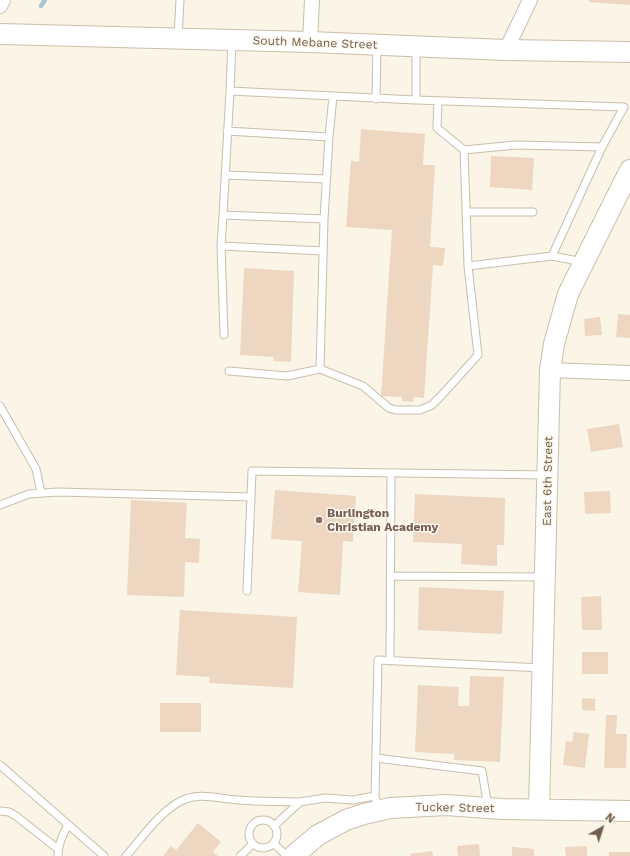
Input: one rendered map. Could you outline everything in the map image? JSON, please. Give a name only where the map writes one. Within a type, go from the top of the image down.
[{"type":"street","points":[[0,6],[3,0]]},
{"type":"street","points":[[310,42],[312,0]]},
{"type":"street","points":[[506,50],[530,0]]},
{"type":"street","name":"South Mebane Street","points":[[0,34],[178,40],[310,42],[506,50],[630,52]]},
{"type":"street","name":"East 6th Street","points":[[539,809],[550,370],[554,344],[568,294],[630,170]]},
{"type":"street","points":[[550,370],[630,372]]},
{"type":"street","name":"Tucker Street","points":[[293,856],[318,835],[346,820],[364,814],[377,803],[390,808],[446,805],[488,808],[630,812]]},
{"type":"lane","points":[[178,40],[180,0]]},
{"type":"lane","points":[[224,335],[221,246],[232,41]]},
{"type":"lane","points":[[376,99],[377,45]]},
{"type":"lane","points":[[416,46],[416,100]]},
{"type":"lane","points":[[230,91],[376,99],[624,107],[602,147],[552,256]]},
{"type":"lane","points":[[320,369],[324,218],[333,96]]},
{"type":"lane","points":[[438,101],[437,128],[464,150],[516,145],[602,147]]},
{"type":"lane","points":[[227,131],[329,137]]},
{"type":"lane","points":[[229,371],[287,376],[320,369],[363,386],[389,408],[396,410],[420,410],[432,405],[478,355],[468,266],[464,150]]},
{"type":"lane","points":[[225,175],[326,179]]},
{"type":"lane","points":[[466,212],[533,212]]},
{"type":"lane","points":[[223,215],[324,218]]},
{"type":"lane","points":[[221,246],[323,251]]},
{"type":"lane","points":[[468,266],[552,256],[583,262]]},
{"type":"lane","points":[[0,406],[36,469],[41,493]]},
{"type":"lane","points":[[247,591],[252,471],[548,475]]},
{"type":"lane","points":[[390,661],[391,473]]},
{"type":"lane","points":[[0,505],[29,494],[58,492],[251,497]]},
{"type":"lane","points":[[391,576],[545,577]]},
{"type":"lane","points":[[126,856],[158,819],[168,810],[180,802],[195,797],[206,796],[238,800],[300,802],[325,798],[377,803],[376,758],[378,660],[542,668]]},
{"type":"lane","points":[[376,758],[482,770],[488,808]]},
{"type":"lane","points":[[0,765],[104,856]]},
{"type":"lane","points":[[274,826],[300,802]]},
{"type":"lane","points":[[0,811],[9,812],[16,816],[58,853],[62,836],[68,825]]},
{"type":"lane","points":[[258,821],[267,821],[274,826],[277,835],[274,844],[266,849],[256,847],[253,844],[249,836],[249,832],[254,824],[258,821]]},
{"type":"lane","points":[[240,856],[253,844]]},
{"type":"lane","points":[[274,844],[287,856]]},
{"type":"building","points":[[589,0],[630,0],[630,5],[589,2]]},
{"type":"building","points":[[361,129],[425,134],[423,165],[435,165],[430,247],[445,248],[443,266],[433,265],[424,398],[414,397],[413,402],[402,401],[402,397],[381,396],[392,230],[346,227],[351,161],[359,162]]},
{"type":"building","points":[[491,156],[534,158],[532,190],[490,187]]},
{"type":"building","points":[[244,268],[294,271],[291,362],[273,361],[274,357],[240,355]]},
{"type":"building","points":[[618,314],[630,315],[630,338],[616,337]]},
{"type":"building","points":[[600,317],[602,335],[585,336],[584,319]]},
{"type":"building","points":[[619,424],[623,447],[591,452],[587,429]]},
{"type":"building","points":[[275,490],[356,496],[353,542],[343,541],[340,595],[298,592],[302,541],[271,539]]},
{"type":"building","points":[[610,491],[611,513],[585,514],[584,492]]},
{"type":"building","points":[[415,494],[505,498],[504,545],[497,545],[497,566],[461,564],[462,544],[413,542]]},
{"type":"building","points":[[131,500],[187,503],[185,538],[200,539],[199,563],[185,562],[184,597],[127,595]]},
{"type":"building","points":[[419,587],[504,591],[502,634],[418,630]]},
{"type":"building","points":[[601,596],[602,630],[582,630],[581,597]]},
{"type":"building","points":[[180,610],[297,617],[293,688],[209,683],[210,677],[176,675]]},
{"type":"building","points":[[582,652],[608,652],[608,674],[582,674]]},
{"type":"building","points":[[470,676],[504,677],[500,762],[454,760],[454,754],[415,752],[418,685],[459,687],[458,706],[469,706]]},
{"type":"building","points":[[582,698],[595,699],[595,711],[582,710]]},
{"type":"building","points":[[160,703],[201,703],[201,732],[160,732]]},
{"type":"building","points":[[606,715],[617,715],[616,734],[627,734],[626,768],[604,768]]},
{"type":"building","points":[[574,732],[589,734],[585,768],[563,765],[566,741],[572,742]]},
{"type":"building","points":[[198,823],[221,842],[213,852],[218,856],[163,856],[171,846],[176,850]]},
{"type":"building","points":[[479,844],[480,856],[458,856],[457,846]]},
{"type":"building","points":[[587,846],[587,856],[566,856],[565,847]]},
{"type":"building","points":[[512,847],[534,849],[534,856],[512,856]]},
{"type":"building","points":[[432,851],[433,856],[411,856],[410,854]]},
{"type":"building","points":[[609,852],[630,852],[630,856],[609,856]]},
{"type":"waterway","points":[[41,6],[45,0]]},
{"type":"place","name":"Burlington Christian Academy","points":[[319,520]]}]
